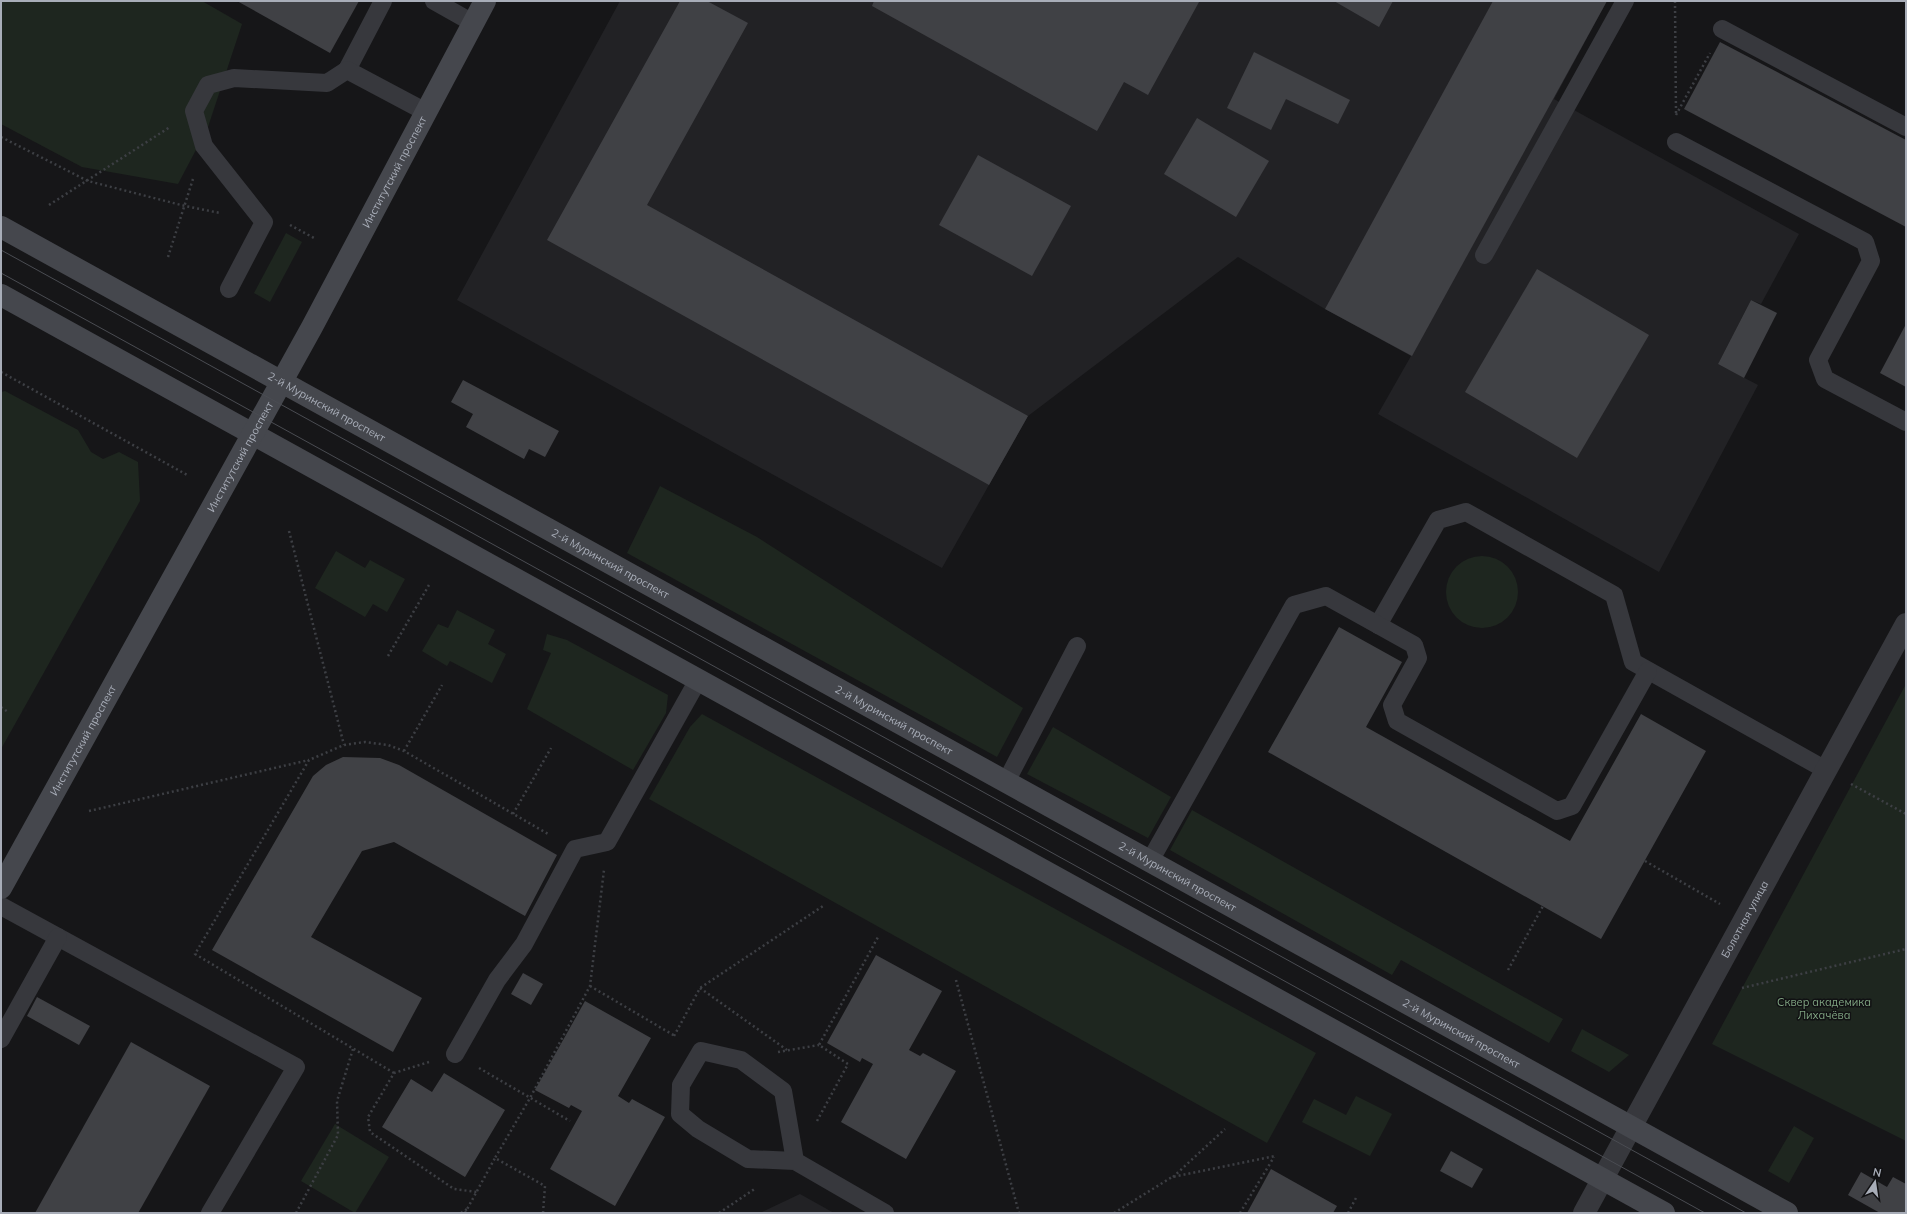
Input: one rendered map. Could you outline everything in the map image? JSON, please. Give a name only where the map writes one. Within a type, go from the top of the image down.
[{"type":"main road","name":"Институтский проспект","points":[[1,888],[281,382],[485,1]]},
{"type":"main road","name":"2-й Муринский проспект","points":[[1,227],[1786,1213]]},
{"type":"main road","points":[[1,295],[1664,1213]]},
{"type":"street","name":"Болотная улица","points":[[1584,1213],[1906,624]]},
{"type":"lane","points":[[229,289],[264,222],[204,146],[194,111],[208,85],[234,78],[327,83],[347,70],[383,1]]},
{"type":"lane","points":[[434,1],[473,23]]},
{"type":"lane","points":[[1484,255],[1625,1]]},
{"type":"lane","points":[[1722,29],[1906,126]]},
{"type":"lane","points":[[347,70],[426,112]]},
{"type":"lane","points":[[1676,142],[1865,242],[1871,261],[1818,360],[1825,379],[1906,422]]},
{"type":"lane","points":[[1378,625],[1438,520],[1466,512],[1614,595],[1633,662],[1826,770]]},
{"type":"lane","points":[[1150,861],[1294,605],[1326,596],[1414,645],[1418,658],[1392,705],[1397,721],[1557,811],[1572,806],[1648,671]]},
{"type":"lane","points":[[1006,782],[1077,646]]},
{"type":"lane","points":[[455,1054],[497,980],[524,944],[575,850],[607,842],[698,680]]},
{"type":"lane","points":[[1,906],[296,1067],[210,1213]]},
{"type":"lane","points":[[1,1039],[58,937]]},
{"type":"lane","points":[[795,1161],[783,1091],[741,1060],[701,1051],[681,1085],[680,1114],[698,1129],[748,1159],[795,1161],[885,1213]]},
{"type":"path","points":[[1675,1],[1676,142]]},
{"type":"path","points":[[1676,115],[1722,29]]},
{"type":"path","points":[[49,205],[194,111]]},
{"type":"path","points":[[1,137],[88,180],[185,206],[264,222],[289,224],[314,238]]},
{"type":"path","points":[[168,257],[204,146]]},
{"type":"path","points":[[1,372],[189,476]]},
{"type":"path","points":[[289,531],[344,745]]},
{"type":"path","points":[[388,656],[429,585]]},
{"type":"path","points":[[404,751],[442,686]]},
{"type":"path","points":[[1,707],[8,712]]},
{"type":"path","points":[[89,811],[309,760],[344,745],[365,742],[388,744],[404,751],[575,850]]},
{"type":"path","points":[[513,814],[551,748]]},
{"type":"path","points":[[309,760],[195,954],[394,1073]]},
{"type":"path","points":[[1826,770],[1906,814]]},
{"type":"path","points":[[465,1213],[530,1098],[590,986],[607,842]]},
{"type":"path","points":[[1645,861],[1725,907]]},
{"type":"path","points":[[674,1036],[700,988],[823,906]]},
{"type":"path","points":[[1508,970],[1543,906]]},
{"type":"path","points":[[795,1161],[848,1064],[819,1045],[878,937]]},
{"type":"path","points":[[1741,988],[1906,949]]},
{"type":"path","points":[[956,980],[1019,1213]]},
{"type":"path","points":[[590,986],[701,1051]]},
{"type":"path","points":[[700,988],[787,1050]]},
{"type":"path","points":[[296,1213],[338,1135],[337,1101],[354,1049]]},
{"type":"path","points":[[477,1192],[454,1189],[370,1132],[368,1117],[394,1073],[455,1054],[570,1121]]},
{"type":"path","points":[[1114,1213],[1172,1177],[1225,1129]]},
{"type":"path","points":[[1172,1177],[1275,1156],[1240,1213]]},
{"type":"path","points":[[495,1158],[545,1186],[544,1213]]},
{"type":"path","points":[[1348,1213],[1357,1196]]},
{"type":"path","points":[[461,1213],[467,1209]]},
{"type":"shaded area","points":[[620,1],[1607,1],[1554,99],[1799,234],[1761,304],[1751,300],[1718,364],[1758,385],[1659,572],[1378,414],[1411,356],[1325,309],[1238,257],[1028,416],[942,568],[457,300]]},
{"type":"shaded area","points":[[800,1194],[834,1213],[760,1213]]},
{"type":"green space","points":[[1,1],[202,1],[242,24],[208,127],[178,184],[82,167],[1,124]]},
{"type":"green space","points":[[286,233],[302,242],[270,302],[254,293]]},
{"type":"green space","points":[[5,391],[78,430],[91,452],[103,459],[119,452],[138,462],[140,501],[1,749],[1,392]]},
{"type":"green space","points":[[660,486],[757,537],[1023,708],[997,757],[627,553]]},
{"type":"green space","points":[[336,551],[365,568],[370,560],[405,579],[387,612],[373,604],[365,617],[315,588]]},
{"type":"green space","points":[[1482,556],[1502,562],[1512,572],[1518,592],[1512,612],[1502,622],[1482,628],[1462,622],[1452,612],[1446,592],[1452,572],[1462,562]]},
{"type":"green space","points":[[457,610],[495,630],[488,644],[506,654],[492,683],[450,661],[447,666],[422,651],[438,624],[448,628]]},
{"type":"green space","points":[[547,634],[567,640],[668,695],[666,713],[633,770],[527,709],[551,653],[543,650]]},
{"type":"green space","name":"Сквер академика Лихачёва","points":[[1906,684],[1906,1141],[1712,1044]]},
{"type":"green space","points":[[702,714],[1316,1053],[1267,1143],[649,799],[690,727]]},
{"type":"green space","points":[[1053,727],[1171,797],[1148,838],[1027,774]]},
{"type":"green space","points":[[1192,810],[1563,1019],[1549,1043],[1401,960],[1392,975],[1170,850]]},
{"type":"green space","points":[[1582,1029],[1629,1055],[1609,1072],[1571,1051]]},
{"type":"green space","points":[[1356,1096],[1392,1114],[1370,1156],[1302,1122],[1314,1099],[1346,1115]]},
{"type":"green space","points":[[335,1124],[389,1157],[355,1213],[301,1181]]},
{"type":"green space","points":[[1794,1126],[1814,1138],[1789,1183],[1768,1171]]},
{"type":"building","points":[[237,1],[359,1],[330,53]]},
{"type":"building","points":[[680,1],[707,1],[748,23],[647,205],[1028,416],[989,485],[547,240]]},
{"type":"building","points":[[874,1],[1199,2],[1148,95],[1124,82],[1097,131],[872,6]]},
{"type":"building","points":[[1334,1],[1393,1],[1379,27]]},
{"type":"building","points":[[1493,1],[1607,1],[1412,356],[1325,309]]},
{"type":"building","points":[[1720,42],[1906,140],[1906,227],[1684,109]]},
{"type":"building","points":[[1254,52],[1350,100],[1338,124],[1286,99],[1271,130],[1227,108]]},
{"type":"building","points":[[1197,118],[1269,161],[1236,217],[1164,174]]},
{"type":"building","points":[[978,155],[1071,206],[1032,276],[939,225]]},
{"type":"building","points":[[1537,269],[1649,335],[1577,458],[1465,392]]},
{"type":"building","points":[[1751,300],[1777,313],[1744,378],[1718,364]]},
{"type":"building","points":[[1906,324],[1906,387],[1880,373]]},
{"type":"building","points":[[463,380],[559,431],[545,457],[529,449],[524,459],[466,427],[473,414],[451,402]]},
{"type":"building","points":[[1339,627],[1402,662],[1366,727],[1570,841],[1641,714],[1706,751],[1601,939],[1268,752]]},
{"type":"building","points":[[343,757],[380,758],[399,765],[557,855],[525,916],[394,842],[362,851],[311,937],[422,998],[393,1052],[212,950],[313,776],[326,765]]},
{"type":"building","points":[[876,955],[942,991],[909,1050],[920,1056],[923,1053],[956,1071],[906,1159],[841,1122],[873,1064],[862,1058],[860,1062],[827,1043]]},
{"type":"building","points":[[523,973],[543,984],[531,1005],[511,994]]},
{"type":"building","points":[[37,997],[90,1026],[79,1045],[27,1016]]},
{"type":"building","points":[[585,1001],[651,1038],[618,1096],[629,1103],[632,1099],[665,1117],[615,1206],[550,1169],[582,1111],[571,1105],[569,1108],[535,1090]]},
{"type":"building","points":[[131,1042],[210,1086],[138,1213],[35,1213]]},
{"type":"building","points":[[444,1073],[505,1110],[465,1177],[382,1127],[411,1079],[432,1092]]},
{"type":"building","points":[[1451,1151],[1483,1169],[1472,1188],[1440,1171]]},
{"type":"building","points":[[1271,1169],[1337,1206],[1333,1213],[1247,1213]]},
{"type":"building","points":[[1861,1172],[1887,1187],[1893,1177],[1906,1184],[1906,1213],[1880,1213],[1848,1195]]},
{"type":"tram line","points":[[1,250],[1746,1213]]},
{"type":"tram line","points":[[1,273],[1705,1213]]}]
